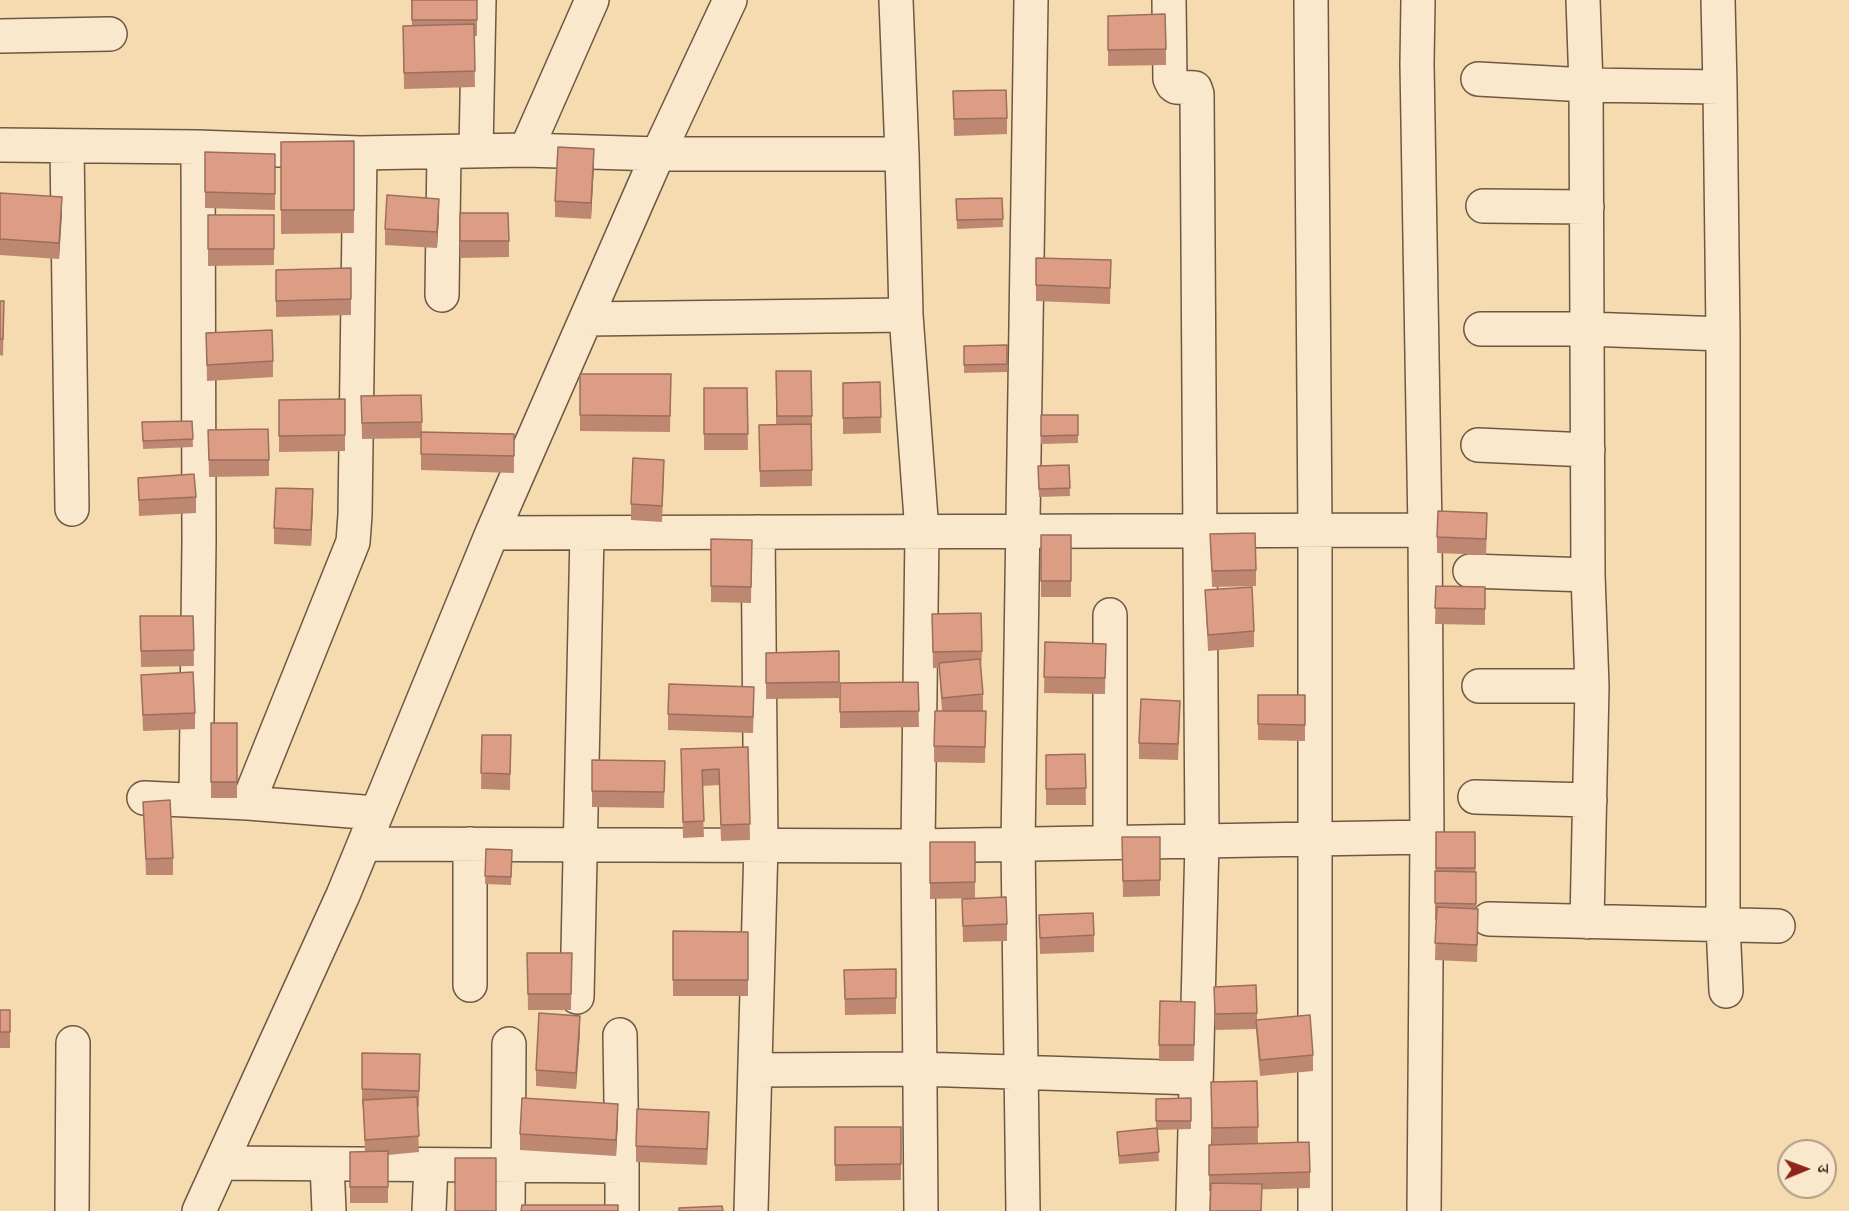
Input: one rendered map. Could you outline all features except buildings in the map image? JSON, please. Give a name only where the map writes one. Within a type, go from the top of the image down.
[{"type":"street","points":[[476,151],[479,0]]},
{"type":"street","points":[[526,150],[592,0]]},
{"type":"street","points":[[199,1211],[343,895],[492,533],[658,154],[730,0]]},
{"type":"street","points":[[896,0],[906,315],[922,532],[918,846],[921,1211]]},
{"type":"street","points":[[1023,1211],[1018,844],[1031,0]]},
{"type":"street","points":[[1169,0],[1170,79],[1176,87],[1195,88],[1197,94],[1202,841],[1193,1211]]},
{"type":"street","points":[[1311,0],[1315,530],[1315,1211]]},
{"type":"street","points":[[1418,0],[1427,837],[1425,1211]]},
{"type":"street","points":[[1583,0],[1586,85],[1588,575],[1592,686],[1587,922]]},
{"type":"street","points":[[1718,0],[1723,334],[1723,924],[1726,991]]},
{"type":"street","points":[[0,36],[110,34]]},
{"type":"street","points":[[1478,79],[1586,85],[1720,87]]},
{"type":"street","points":[[0,145],[198,147],[360,153],[526,150],[658,154],[902,154]]},
{"type":"street","points":[[67,146],[72,509]]},
{"type":"street","points":[[196,800],[199,541],[198,147]]},
{"type":"street","points":[[442,295],[444,152]]},
{"type":"street","points":[[248,802],[353,542],[360,153]]},
{"type":"street","points":[[1483,206],[1587,207]]},
{"type":"street","points":[[586,319],[906,315]]},
{"type":"street","points":[[1481,329],[1587,329],[1723,334]]},
{"type":"street","points":[[1478,445],[1587,450]]},
{"type":"street","points":[[492,533],[1425,530]]},
{"type":"street","points":[[751,1211],[761,845],[758,532]]},
{"type":"street","points":[[577,997],[586,533]]},
{"type":"street","points":[[1470,571],[1588,575]]},
{"type":"street","points":[[1110,615],[1110,842]]},
{"type":"street","points":[[1479,686],[1592,686]]},
{"type":"street","points":[[1475,797],[1590,800]]},
{"type":"street","points":[[144,798],[248,802],[376,813]]},
{"type":"street","points":[[364,844],[918,846],[1427,837]]},
{"type":"street","points":[[470,844],[470,985]]},
{"type":"street","points":[[1489,919],[1778,926]]},
{"type":"street","points":[[620,1035],[622,1211]]},
{"type":"street","points":[[72,1211],[73,1043]]},
{"type":"street","points":[[508,1211],[509,1044]]},
{"type":"street","points":[[755,1070],[920,1069],[1196,1078]]},
{"type":"street","points":[[221,1163],[622,1166]]},
{"type":"street","points":[[327,1164],[329,1211]]},
{"type":"street","points":[[429,1211],[431,1165]]}]
